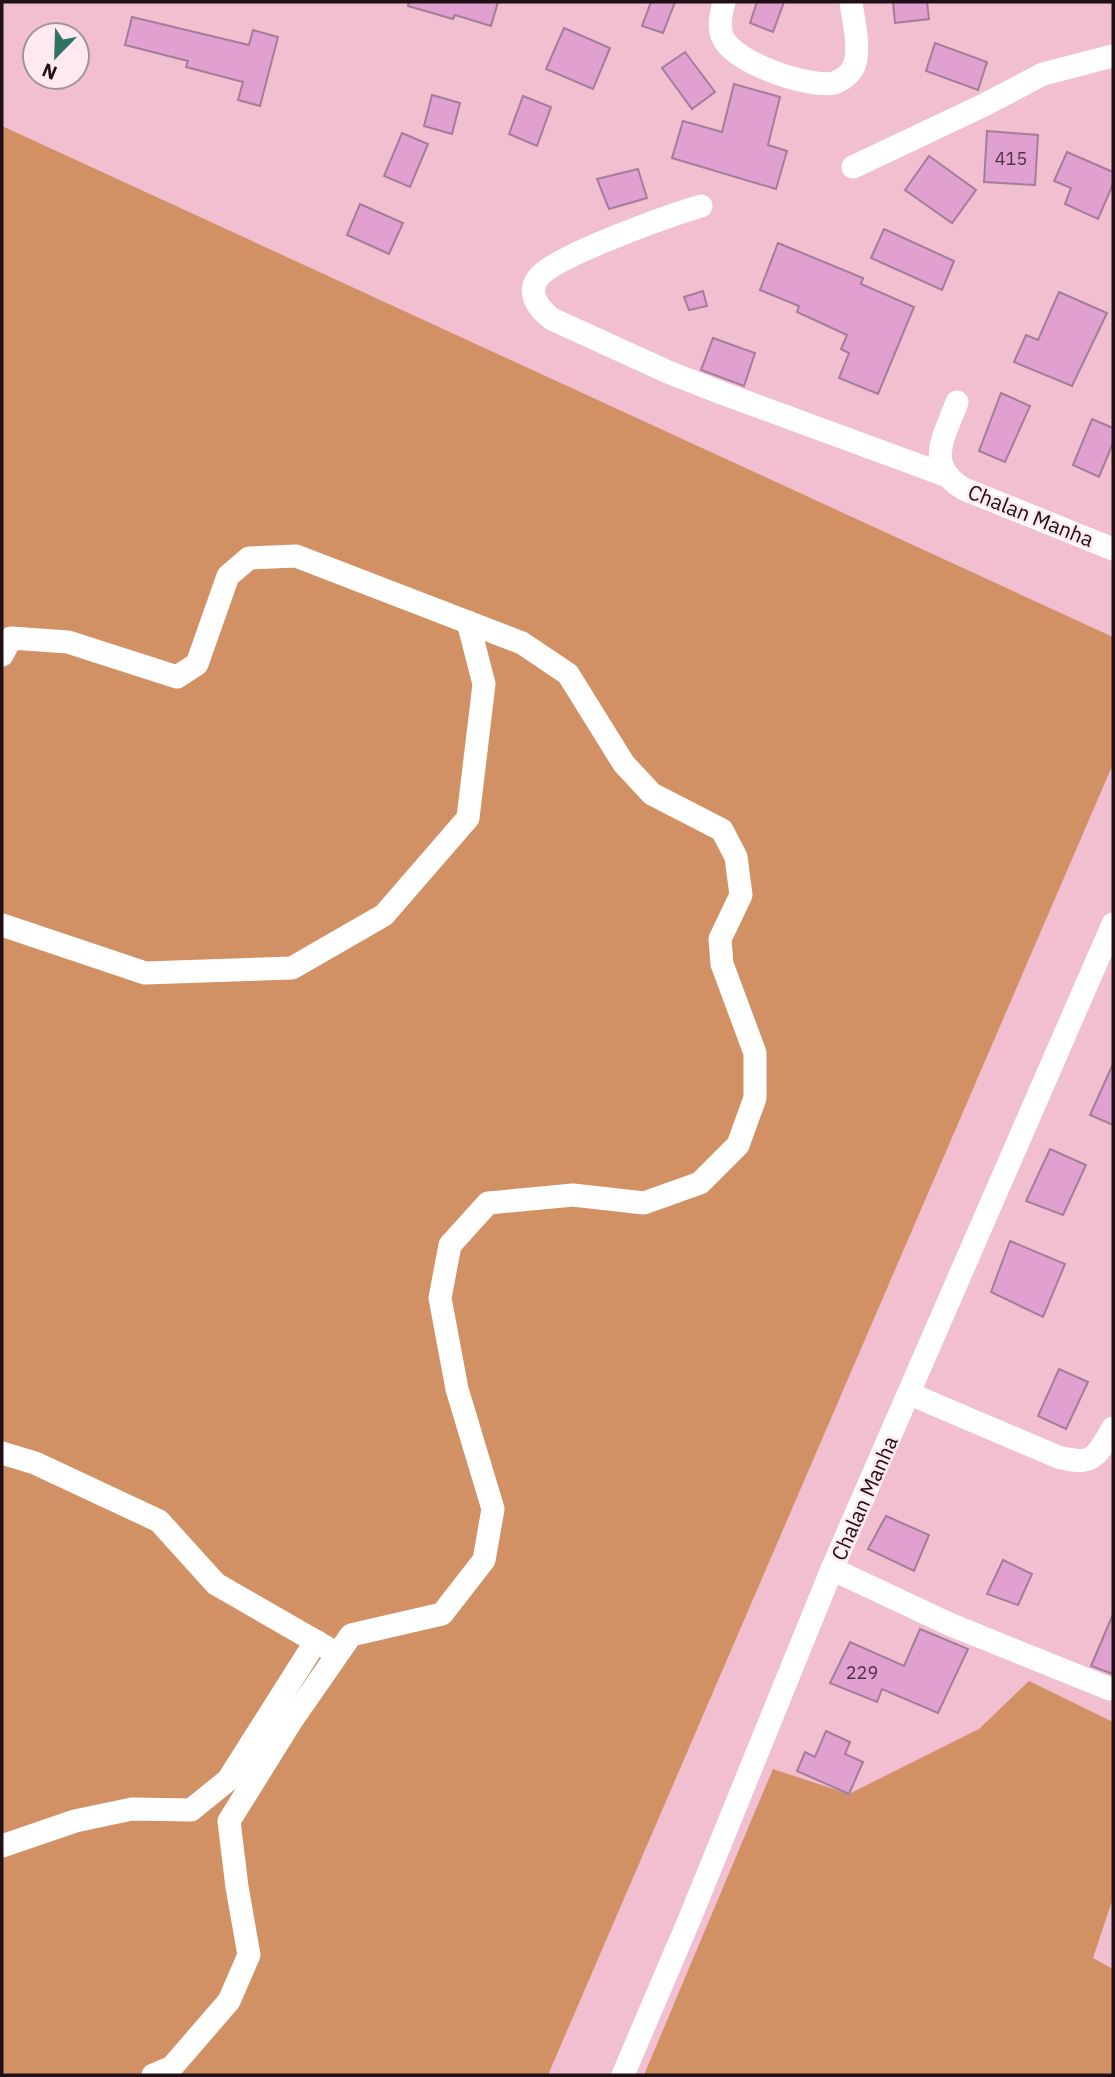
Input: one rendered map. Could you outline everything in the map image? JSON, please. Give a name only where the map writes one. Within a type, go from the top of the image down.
[{"type":"street","points":[[724,2],[721,32],[732,50],[747,60],[782,74],[830,83],[843,79],[855,63],[851,2]]},
{"type":"street","points":[[853,167],[1044,74],[1113,56]]},
{"type":"street","points":[[701,206],[669,216],[560,263],[538,277],[533,290],[535,300],[542,311],[552,319],[668,372],[945,475]]},
{"type":"street","name":"Chalan Manha","points":[[957,402],[940,458],[945,475],[964,489],[1113,549]]},
{"type":"street","points":[[2,654],[11,638],[68,642],[177,677],[197,664],[228,576],[249,558],[296,556],[522,643],[568,674],[624,764],[652,794],[722,830],[736,857],[741,895],[720,939],[722,964],[755,1053],[755,1098],[738,1145],[700,1183],[644,1203],[573,1195],[488,1203],[450,1245],[440,1298],[457,1389],[493,1509],[484,1560],[442,1614],[351,1635],[292,1720],[229,1821],[249,1955],[229,2001],[172,2067],[153,2075]]},
{"type":"street","points":[[2,925],[145,973],[292,968],[384,915],[468,818],[484,684],[468,622]]},
{"type":"street","name":"Chalan Manha","points":[[623,2075],[832,1569],[910,1394],[1005,1169],[1105,963],[1113,923]]},
{"type":"street","points":[[910,1394],[1073,1461],[1087,1461],[1095,1455],[1113,1429]]},
{"type":"street","points":[[2,1453],[35,1463],[159,1521],[216,1584],[338,1654]]},
{"type":"street","points":[[832,1569],[949,1624],[1110,1689]]},
{"type":"street","points":[[2,1846],[75,1821],[132,1809],[191,1810],[228,1780],[316,1641]]},
{"type":"shaded area","points":[[2,126],[1113,637],[1113,764],[548,2075],[2,2075]]},
{"type":"shaded area","points":[[1029,1681],[1113,1722],[1113,1898],[1093,1958],[1113,1969],[1113,2075],[644,2075],[773,1769],[849,1794],[979,1729]]},
{"type":"building","points":[[409,2],[498,2],[491,26],[455,15],[453,19],[408,6]]},
{"type":"building","points":[[651,2],[675,2],[663,33],[642,26]]},
{"type":"building","points":[[757,2],[784,2],[773,32],[750,23]]},
{"type":"building","points":[[893,2],[927,2],[929,19],[895,23]]},
{"type":"building","points":[[132,17],[249,45],[253,30],[278,37],[260,106],[238,100],[243,82],[186,67],[188,61],[125,45]]},
{"type":"building","points":[[564,28],[610,48],[593,89],[546,69]]},
{"type":"building","points":[[935,43],[987,62],[978,90],[926,71]]},
{"type":"building","points":[[685,52],[715,92],[692,109],[662,68]]},
{"type":"building","points":[[734,84],[780,97],[768,145],[787,151],[776,189],[672,158],[683,121],[722,132]]},
{"type":"building","points":[[432,95],[460,103],[452,134],[424,126]]},
{"type":"building","points":[[523,96],[551,107],[537,146],[509,134]]},
{"type":"building","points":[[987,131],[1038,135],[1035,185],[984,182]]},
{"type":"building","points":[[402,133],[428,144],[410,187],[384,176]]},
{"type":"building","points":[[1067,152],[1113,172],[1113,184],[1098,219],[1065,204],[1071,188],[1054,181]]},
{"type":"building","points":[[929,156],[976,190],[952,223],[905,190]]},
{"type":"building","points":[[638,169],[647,198],[609,209],[597,179]]},
{"type":"building","points":[[360,204],[403,223],[389,254],[347,235]]},
{"type":"building","points":[[884,229],[954,261],[942,290],[871,258]]},
{"type":"building","points":[[778,243],[863,278],[861,284],[914,307],[878,394],[839,378],[849,353],[841,349],[847,335],[797,312],[799,306],[760,290]]},
{"type":"building","points":[[703,291],[707,306],[689,310],[684,297]]},
{"type":"building","points":[[1059,292],[1107,313],[1072,386],[1014,362],[1026,335],[1038,340]]},
{"type":"building","points":[[713,338],[755,353],[744,386],[701,370]]},
{"type":"building","points":[[1001,393],[1030,406],[1005,462],[979,451]]},
{"type":"building","points":[[1092,419],[1113,428],[1113,443],[1099,477],[1073,465]]},
{"type":"building","points":[[1113,1064],[1113,1125],[1090,1115]]},
{"type":"building","points":[[1050,1149],[1086,1165],[1063,1215],[1026,1201]]},
{"type":"building","points":[[1010,1241],[1065,1264],[1043,1317],[991,1292]]},
{"type":"building","points":[[1059,1369],[1088,1382],[1066,1429],[1038,1416]]},
{"type":"building","points":[[886,1516],[929,1535],[914,1571],[868,1549]]},
{"type":"building","points":[[1003,1560],[1032,1574],[1018,1605],[987,1594]]},
{"type":"building","points":[[1113,1614],[1113,1674],[1091,1666]]},
{"type":"building","points":[[920,1629],[968,1649],[938,1713],[882,1689],[877,1702],[830,1683],[850,1642],[904,1666]]},
{"type":"building","points":[[826,1731],[850,1742],[845,1754],[863,1762],[849,1794],[797,1771],[805,1752],[815,1757]]}]
